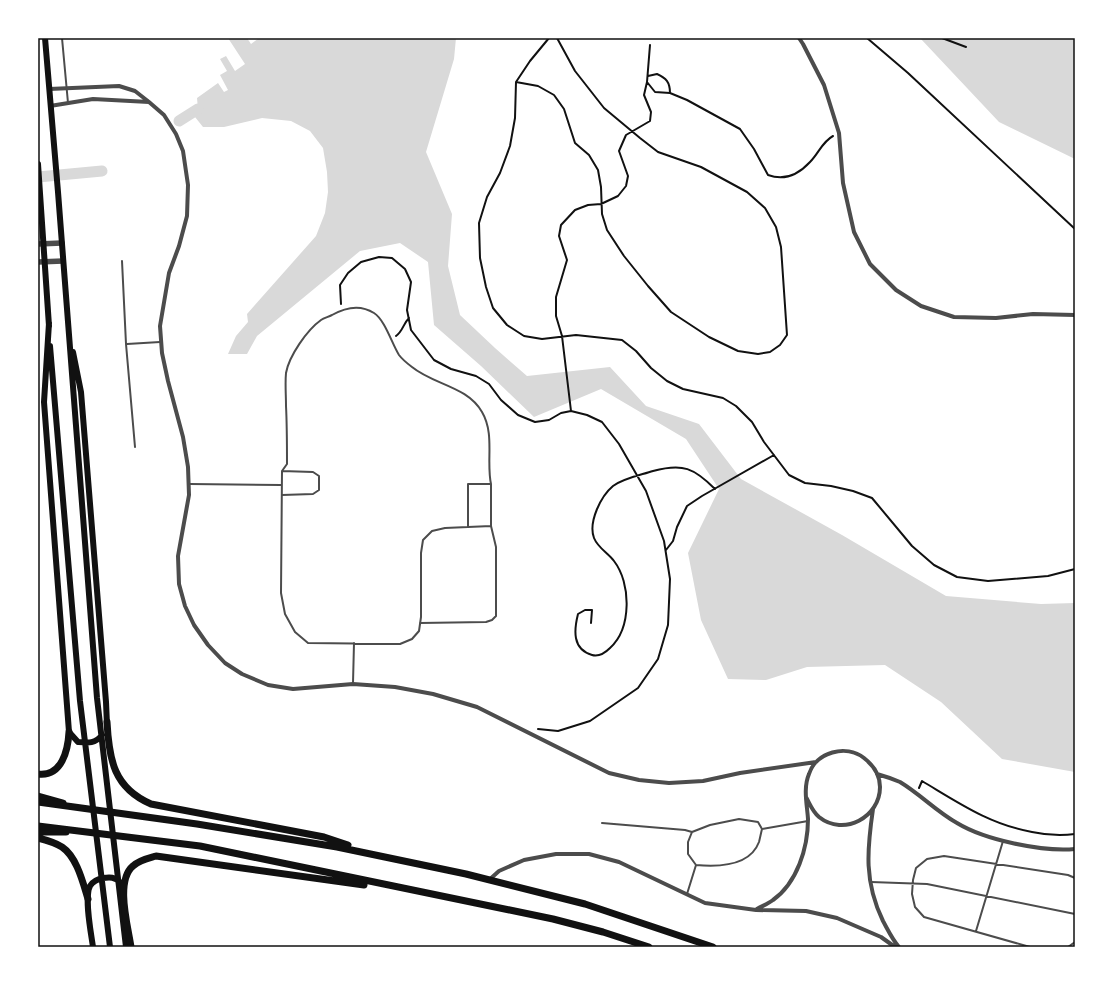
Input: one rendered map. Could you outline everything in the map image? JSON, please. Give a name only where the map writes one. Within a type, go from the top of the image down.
[{"type":"main road","points":[[45,38],[97,698],[126,947]]},
{"type":"main road","points":[[38,164],[41,195],[41,262],[49,323],[80,701],[110,947]]},
{"type":"main road","points":[[67,319],[81,392],[107,722],[111,760],[116,772],[130,791],[139,799],[151,804],[324,837],[380,856]]},
{"type":"main road","points":[[38,774],[49,773],[62,762],[66,756],[69,732],[44,402],[49,323]]},
{"type":"main road","points":[[69,732],[78,742],[91,744],[99,739],[105,732],[107,722]]},
{"type":"main road","points":[[38,796],[75,807]]},
{"type":"main road","points":[[38,802],[197,824],[337,847],[380,856],[489,880],[592,906],[713,947]]},
{"type":"main road","points":[[38,826],[200,846],[580,925],[649,947]]},
{"type":"main road","points":[[38,832],[82,832]]},
{"type":"main road","points":[[38,838],[63,847],[69,854],[76,864],[83,880],[88,899]]},
{"type":"main road","points":[[131,947],[124,886],[126,874],[133,865],[156,856],[420,892]]},
{"type":"main road","points":[[93,947],[88,899],[88,891],[91,884],[100,879],[115,878],[124,886]]},
{"type":"street","points":[[798,38],[803,44],[824,85],[839,133],[843,183],[854,232],[870,264],[896,290],[921,306],[954,317],[996,318],[1033,314],[1075,315]]},
{"type":"street","points":[[49,90],[119,86],[135,91],[164,115],[176,134],[183,151],[188,185],[187,216],[179,246],[169,273],[160,326],[161,342],[168,381],[184,437],[188,466],[189,495],[178,556],[179,584],[185,606],[194,625],[208,645],[225,663],[242,674],[268,685],[293,689],[353,684],[395,687],[433,694],[477,707],[609,773],[638,780],[669,783],[703,781],[740,773],[816,762]]},
{"type":"street","points":[[50,106],[93,99],[149,102]]},
{"type":"street","points":[[40,243],[62,243]]},
{"type":"street","points":[[41,262],[63,261]]},
{"type":"street","points":[[756,910],[773,900],[785,889],[797,869],[805,846],[808,821],[806,796],[807,778],[816,762],[826,755],[837,751],[849,751],[861,756],[870,763],[877,774],[880,786],[879,798],[873,809],[865,818],[854,824],[842,825],[830,823],[819,817],[811,808],[806,796]]},
{"type":"street","points":[[877,774],[899,782],[957,824],[987,836],[1024,846],[1062,850],[1075,849]]},
{"type":"street","points":[[873,809],[869,838],[871,888],[881,916],[893,940],[899,947]]},
{"type":"street","points":[[489,880],[499,871],[524,860],[556,854],[589,854],[619,862],[705,903],[756,910],[806,911],[837,918],[881,937],[895,947]]},
{"type":"lane","points":[[62,38],[68,103]]},
{"type":"lane","points":[[122,261],[126,344],[135,447]]},
{"type":"lane","points":[[420,623],[486,622],[492,620],[496,616],[496,547],[491,526],[489,440],[483,413],[475,402],[462,392],[424,376],[400,356],[376,314],[362,308],[341,309],[320,321],[307,334],[295,350],[286,372],[287,464],[282,471],[281,593],[286,614],[295,632],[308,643],[400,644],[412,639],[418,631],[420,623],[421,553],[423,540],[432,531],[444,528],[491,526]]},
{"type":"lane","points":[[126,344],[161,342]]},
{"type":"lane","points":[[282,471],[312,472],[319,476],[319,490],[313,494],[282,494]]},
{"type":"lane","points":[[188,484],[282,484]]},
{"type":"lane","points":[[468,527],[468,484],[491,484]]},
{"type":"lane","points":[[353,684],[354,643]]},
{"type":"lane","points":[[602,823],[685,830],[692,832],[710,825],[739,819],[758,822],[762,829],[759,842],[752,854],[740,862],[710,866],[696,865],[688,854],[688,842],[692,832]]},
{"type":"lane","points":[[762,829],[808,821]]},
{"type":"lane","points":[[976,932],[1003,840]]},
{"type":"lane","points":[[1030,947],[924,917],[916,907],[912,894],[916,868],[927,859],[944,856],[1068,875],[1075,878]]},
{"type":"lane","points":[[687,894],[696,865]]},
{"type":"lane","points":[[870,882],[927,884],[1075,914]]},
{"type":"lane","points":[[1068,947],[1075,942]]},
{"type":"path","points":[[549,38],[530,61],[516,82],[515,118],[510,146],[500,173],[487,197],[479,223],[480,258],[486,287],[493,308],[507,324],[524,336],[542,339],[576,334],[622,340],[636,351],[651,368],[667,382],[683,389],[723,398],[736,406],[752,422],[789,475],[805,483],[831,486],[853,491],[872,498],[912,546],[934,565],[957,577],[988,581],[1048,576],[1075,568]]},
{"type":"path","points":[[516,82],[538,86],[554,94],[564,109],[575,143],[589,155],[598,170],[601,187],[602,214],[607,230],[624,256],[671,312],[709,337],[738,351],[758,354],[770,352],[780,344],[787,335],[781,247],[776,227],[765,208],[747,192],[701,167],[658,152],[632,132],[604,108],[575,71],[557,38]]},
{"type":"path","points":[[867,38],[914,79],[1075,229]]},
{"type":"path","points":[[942,38],[966,47]]},
{"type":"path","points":[[571,411],[562,336],[556,316],[556,297],[567,260],[559,236],[561,225],[575,210],[588,205],[601,204],[618,196],[626,186],[628,176],[619,151],[626,135],[650,122],[651,112],[644,94],[648,76],[650,45]]},
{"type":"path","points":[[648,76],[657,74],[666,78],[670,86],[670,93]]},
{"type":"path","points":[[647,82],[655,92],[670,93],[693,103],[740,129],[754,149],[768,175],[776,178],[786,178],[798,172],[810,162],[826,140],[839,133]]},
{"type":"path","points":[[341,309],[340,285],[348,273],[361,262],[379,257],[392,258],[405,269],[411,282],[407,310],[411,330],[434,360],[451,369],[476,376],[488,384],[501,400],[518,415],[535,422],[549,420],[561,413],[571,411],[587,415],[602,422],[619,444],[646,491],[664,541],[670,579],[668,625],[658,659],[638,688],[590,721],[558,730],[534,728]]},
{"type":"path","points":[[391,340],[402,332],[406,321],[409,318]]},
{"type":"path","points":[[666,550],[673,541],[677,527],[687,506],[774,455]]},
{"type":"path","points":[[591,623],[592,610],[585,610],[578,614],[575,628],[575,640],[584,651],[593,655],[604,654],[615,644],[625,625],[627,600],[622,577],[614,561],[601,548],[594,538],[592,526],[594,516],[603,499],[613,486],[625,480],[668,467],[684,468],[701,475],[715,489]]},
{"type":"path","points":[[916,794],[922,781],[974,812],[995,822],[1017,829],[1048,835],[1075,834]]},
{"type":"shaded area","points":[[228,38],[247,38],[251,44],[259,38],[456,38],[454,59],[426,152],[452,214],[448,266],[460,315],[527,376],[610,367],[646,406],[699,424],[741,479],[842,535],[946,596],[1041,604],[1075,603],[1075,772],[1002,759],[941,702],[885,665],[807,667],[766,680],[728,679],[701,620],[688,553],[719,489],[686,439],[601,389],[534,417],[481,366],[434,325],[428,262],[400,243],[360,251],[257,336],[247,354],[228,354],[236,336],[248,322],[247,314],[316,236],[325,213],[328,192],[327,172],[323,148],[310,131],[291,121],[262,118],[224,127],[203,127],[195,117],[198,109],[197,98],[218,83],[224,92],[228,90],[220,75],[227,71],[220,59],[226,56],[235,71],[245,64]]},
{"type":"shaded area","points":[[920,38],[1075,38],[1075,159],[999,122]]},
{"type":"waterway","points":[[179,121],[198,109]]},
{"type":"waterway","points":[[38,177],[102,171]]}]
